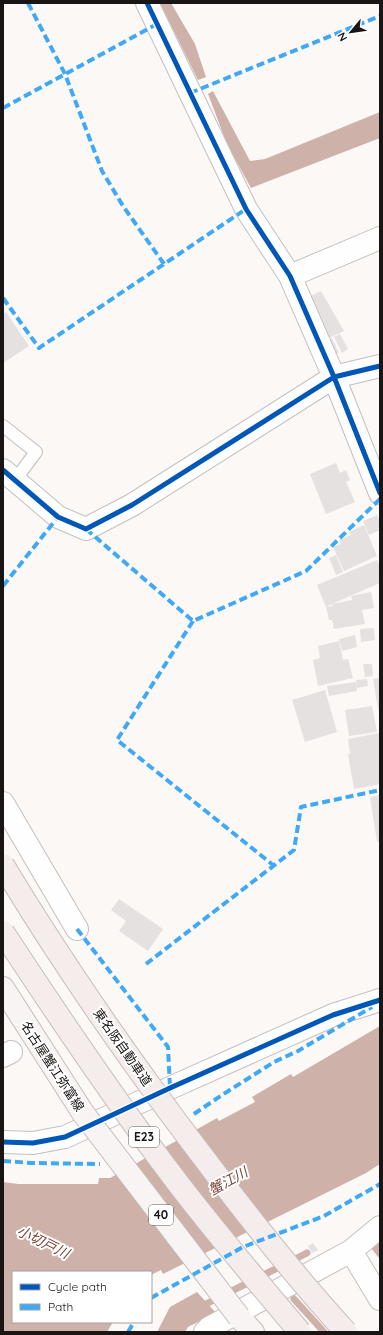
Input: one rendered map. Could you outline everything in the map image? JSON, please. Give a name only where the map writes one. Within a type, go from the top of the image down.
[{"type":"highway","name":"東名阪自動車道","points":[[3,865],[82,987],[185,1133],[271,1244],[346,1332]]},
{"type":"highway","name":"E23","points":[[3,932],[110,1091],[174,1178],[242,1264],[300,1332]]},
{"type":"main road","name":"名古屋蟹江弥富線","points":[[3,988],[83,1113],[246,1324]]},
{"type":"street","points":[[147,3],[246,209],[290,276],[334,377],[380,493]]},
{"type":"street","points":[[290,276],[380,238]]},
{"type":"street","points":[[9,475],[58,517],[86,529],[132,505],[334,377],[380,366]]},
{"type":"street","points":[[3,803],[77,929]]},
{"type":"street","points":[[3,1142],[32,1143],[66,1138],[170,1088],[334,1015],[380,1000]]},
{"type":"street","points":[[206,1332],[209,1328],[351,1251],[380,1228]]},
{"type":"street","points":[[351,1251],[380,1299]]},
{"type":"lane","points":[[3,426],[36,452],[9,475]]},
{"type":"water","points":[[160,3],[171,3],[195,44],[206,77],[198,80]]},
{"type":"water","points":[[213,91],[250,161],[265,159],[380,112],[380,138],[251,188],[227,144],[208,94]]},
{"type":"water","points":[[380,1026],[380,1164],[366,1173],[163,1274],[161,1270],[152,1274],[152,1271],[12,1271],[12,1323],[112,1323],[107,1332],[3,1332],[3,1182],[18,1184],[98,1184],[99,1178],[110,1178],[217,1118],[219,1121],[255,1102],[252,1097],[291,1074],[293,1077]]},
{"type":"water","points":[[197,1292],[216,1313],[188,1327],[185,1332],[157,1332],[170,1307]]},
{"type":"building","points":[[321,291],[344,331],[327,339],[309,297]]},
{"type":"building","points":[[6,312],[29,346],[3,363],[3,314]]},
{"type":"building","points":[[340,334],[348,349],[342,353],[334,337]]},
{"type":"building","points":[[332,338],[339,353],[334,355],[327,341]]},
{"type":"building","points":[[336,463],[340,473],[346,470],[350,480],[346,482],[355,502],[326,514],[310,474]]},
{"type":"building","points":[[377,515],[380,522],[380,530],[369,535],[363,521]]},
{"type":"building","points":[[364,525],[377,556],[344,571],[333,547],[341,544],[339,540],[351,535],[349,532]]},
{"type":"building","points":[[336,555],[343,572],[336,575],[329,558]]},
{"type":"building","points":[[377,560],[380,567],[380,583],[326,607],[317,585]]},
{"type":"building","points":[[371,592],[374,608],[362,610],[365,624],[334,629],[332,620],[329,620],[326,607],[333,606],[332,604],[352,600],[351,596]]},
{"type":"building","points":[[374,628],[375,640],[361,642],[360,629]]},
{"type":"building","points":[[355,635],[357,647],[342,651],[339,639]]},
{"type":"building","points":[[339,641],[343,660],[348,659],[353,678],[318,686],[313,660],[320,658],[318,646]]},
{"type":"building","points":[[363,664],[372,664],[373,676],[365,677]]},
{"type":"building","points":[[380,678],[380,715],[379,715],[373,679]]},
{"type":"building","points":[[367,679],[368,686],[357,688],[356,680]]},
{"type":"building","points":[[356,682],[357,691],[329,696],[327,686]]},
{"type":"building","points":[[325,690],[337,732],[305,742],[292,700]]},
{"type":"building","points":[[372,706],[377,732],[349,736],[345,710]]},
{"type":"building","points":[[379,733],[380,784],[354,789],[348,754],[350,754],[348,739]]},
{"type":"building","points":[[380,795],[380,841],[377,842],[370,797]]},
{"type":"building","points":[[119,899],[163,929],[148,951],[119,931],[126,921],[111,910]]},
{"type":"building","points":[[313,1243],[318,1250],[312,1253],[308,1246]]},
{"type":"waterway","points":[[380,1243],[374,1246],[380,1254]]},
{"type":"waterway","points":[[200,1307],[307,1253]]},
{"type":"waterway","points":[[294,1299],[324,1332]]},
{"type":"marked path","points":[[28,3],[65,74],[102,171],[123,206],[164,264]]},
{"type":"marked path","points":[[190,93],[380,16]]},
{"type":"marked path","points":[[3,108],[157,24]]},
{"type":"marked path","points":[[3,298],[39,348],[246,209]]},
{"type":"marked path","points":[[86,529],[193,621],[306,571],[380,499]]},
{"type":"marked path","points":[[3,586],[58,517]]},
{"type":"marked path","points":[[193,621],[117,740],[273,865]]},
{"type":"marked path","points":[[146,964],[294,850],[301,807],[380,790]]},
{"type":"marked path","points":[[77,929],[168,1047],[170,1088]]},
{"type":"marked path","points":[[194,1114],[274,1062],[298,1051],[372,1007]]},
{"type":"marked path","points":[[3,1161],[100,1164]]},
{"type":"marked path","points":[[152,1297],[243,1247],[324,1216],[380,1184]]},
{"type":"marked path","points":[[128,1332],[133,1323]]},
{"type":"cycle path","points":[[147,3],[246,209],[290,276],[334,377],[380,493]]},
{"type":"cycle path","points":[[3,470],[58,517],[86,529],[132,505],[334,377],[380,366]]},
{"type":"cycle path","points":[[3,1142],[33,1143],[65,1137],[333,1015],[380,1000]]},
{"type":"water label","name":"蟹江川","points":[[228,1181]]},
{"type":"water label","name":"小切戸川","points":[[43,1242]]}]
